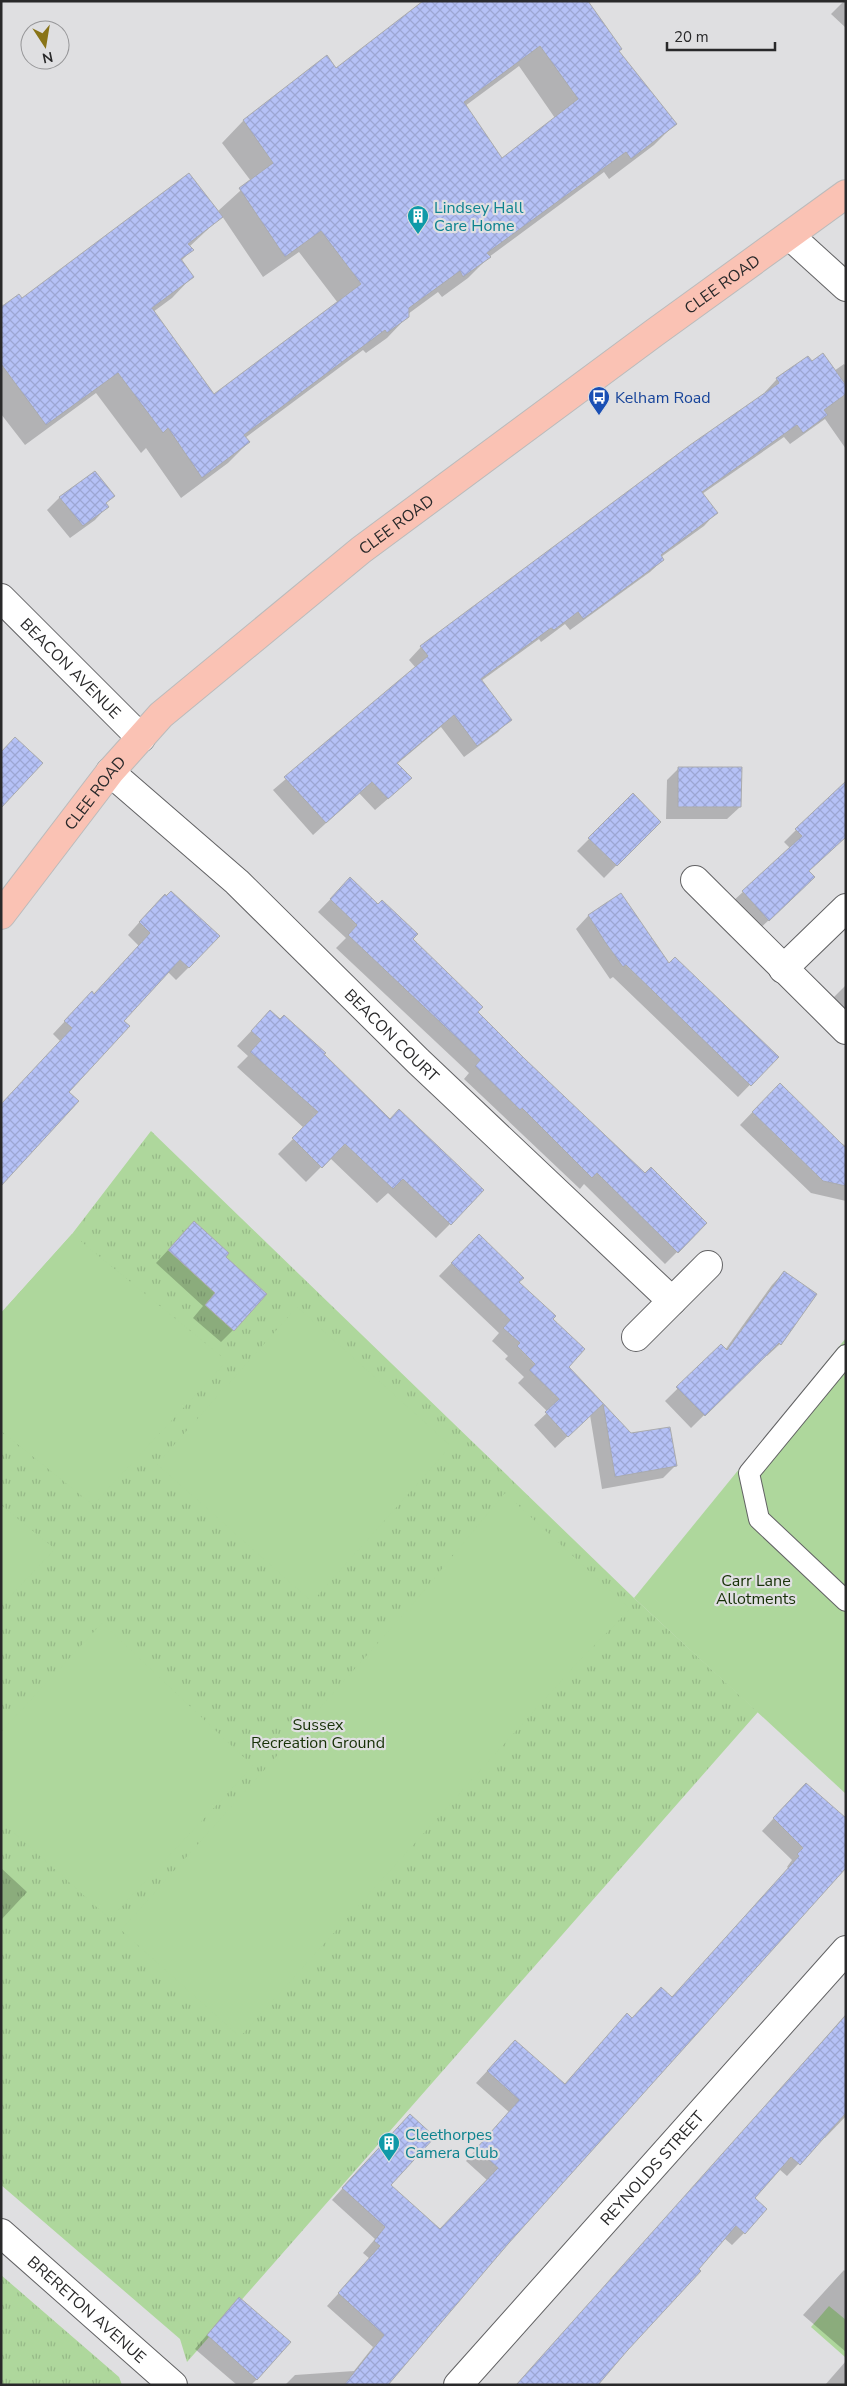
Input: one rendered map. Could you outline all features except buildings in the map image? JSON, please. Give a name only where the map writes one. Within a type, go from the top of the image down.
[{"type":"main road","name":"CLEE ROAD","points":[[1,915],[110,772],[162,715],[361,550],[654,333],[846,194]]},
{"type":"street","points":[[790,236],[846,287]]},
{"type":"street","name":"BEACON AVENUE","points":[[1,598],[140,738]]},
{"type":"street","name":"BEACON COURT","points":[[110,772],[237,882],[418,1061],[672,1301]]},
{"type":"street","points":[[695,880],[846,1030]]},
{"type":"street","points":[[783,968],[846,908]]},
{"type":"street","points":[[636,1338],[708,1265]]},
{"type":"street","name":"REYNOLDS STREET","points":[[458,2385],[846,1950]]},
{"type":"street","name":"BRERETON AVENUE","points":[[1,2233],[173,2385]]},
{"type":"lane","points":[[846,1355],[749,1473],[759,1519],[846,1601]]},
{"type":"green space","name":"Sussex Recreation Ground","points":[[151,1131],[634,1598],[758,1712],[187,2362],[180,2339],[1,2185],[1,1313],[72,1234]]},
{"type":"green space","points":[[72,1234],[227,1361],[93,1505],[1,1431],[1,1313]]},
{"type":"green space","points":[[297,1307],[451,1446],[312,1602],[157,1464]]},
{"type":"green space","name":"Carr Lane Allotments","points":[[846,1338],[846,1794],[634,1598]]},
{"type":"green space","points":[[505,1493],[630,1609],[580,1660],[240,2037],[121,1930],[411,1606]]},
{"type":"green space","points":[[1,1505],[55,1549],[1,1606]]},
{"type":"green space","points":[[102,1623],[253,1766],[110,1919],[1,1821],[1,1732]]},
{"type":"green space","points":[[1,2275],[119,2377],[122,2385],[1,2385]]},
{"type":"green space","points":[[829,2306],[846,2320],[845,2357],[811,2327]]},
{"type":"place","name":"Lindsey Hall Care Home","points":[[418,235]]},
{"type":"place","name":"Kelham Road","points":[[599,416]]},
{"type":"place","name":"Cleethorpes Camera Club","points":[[389,2162]]}]
